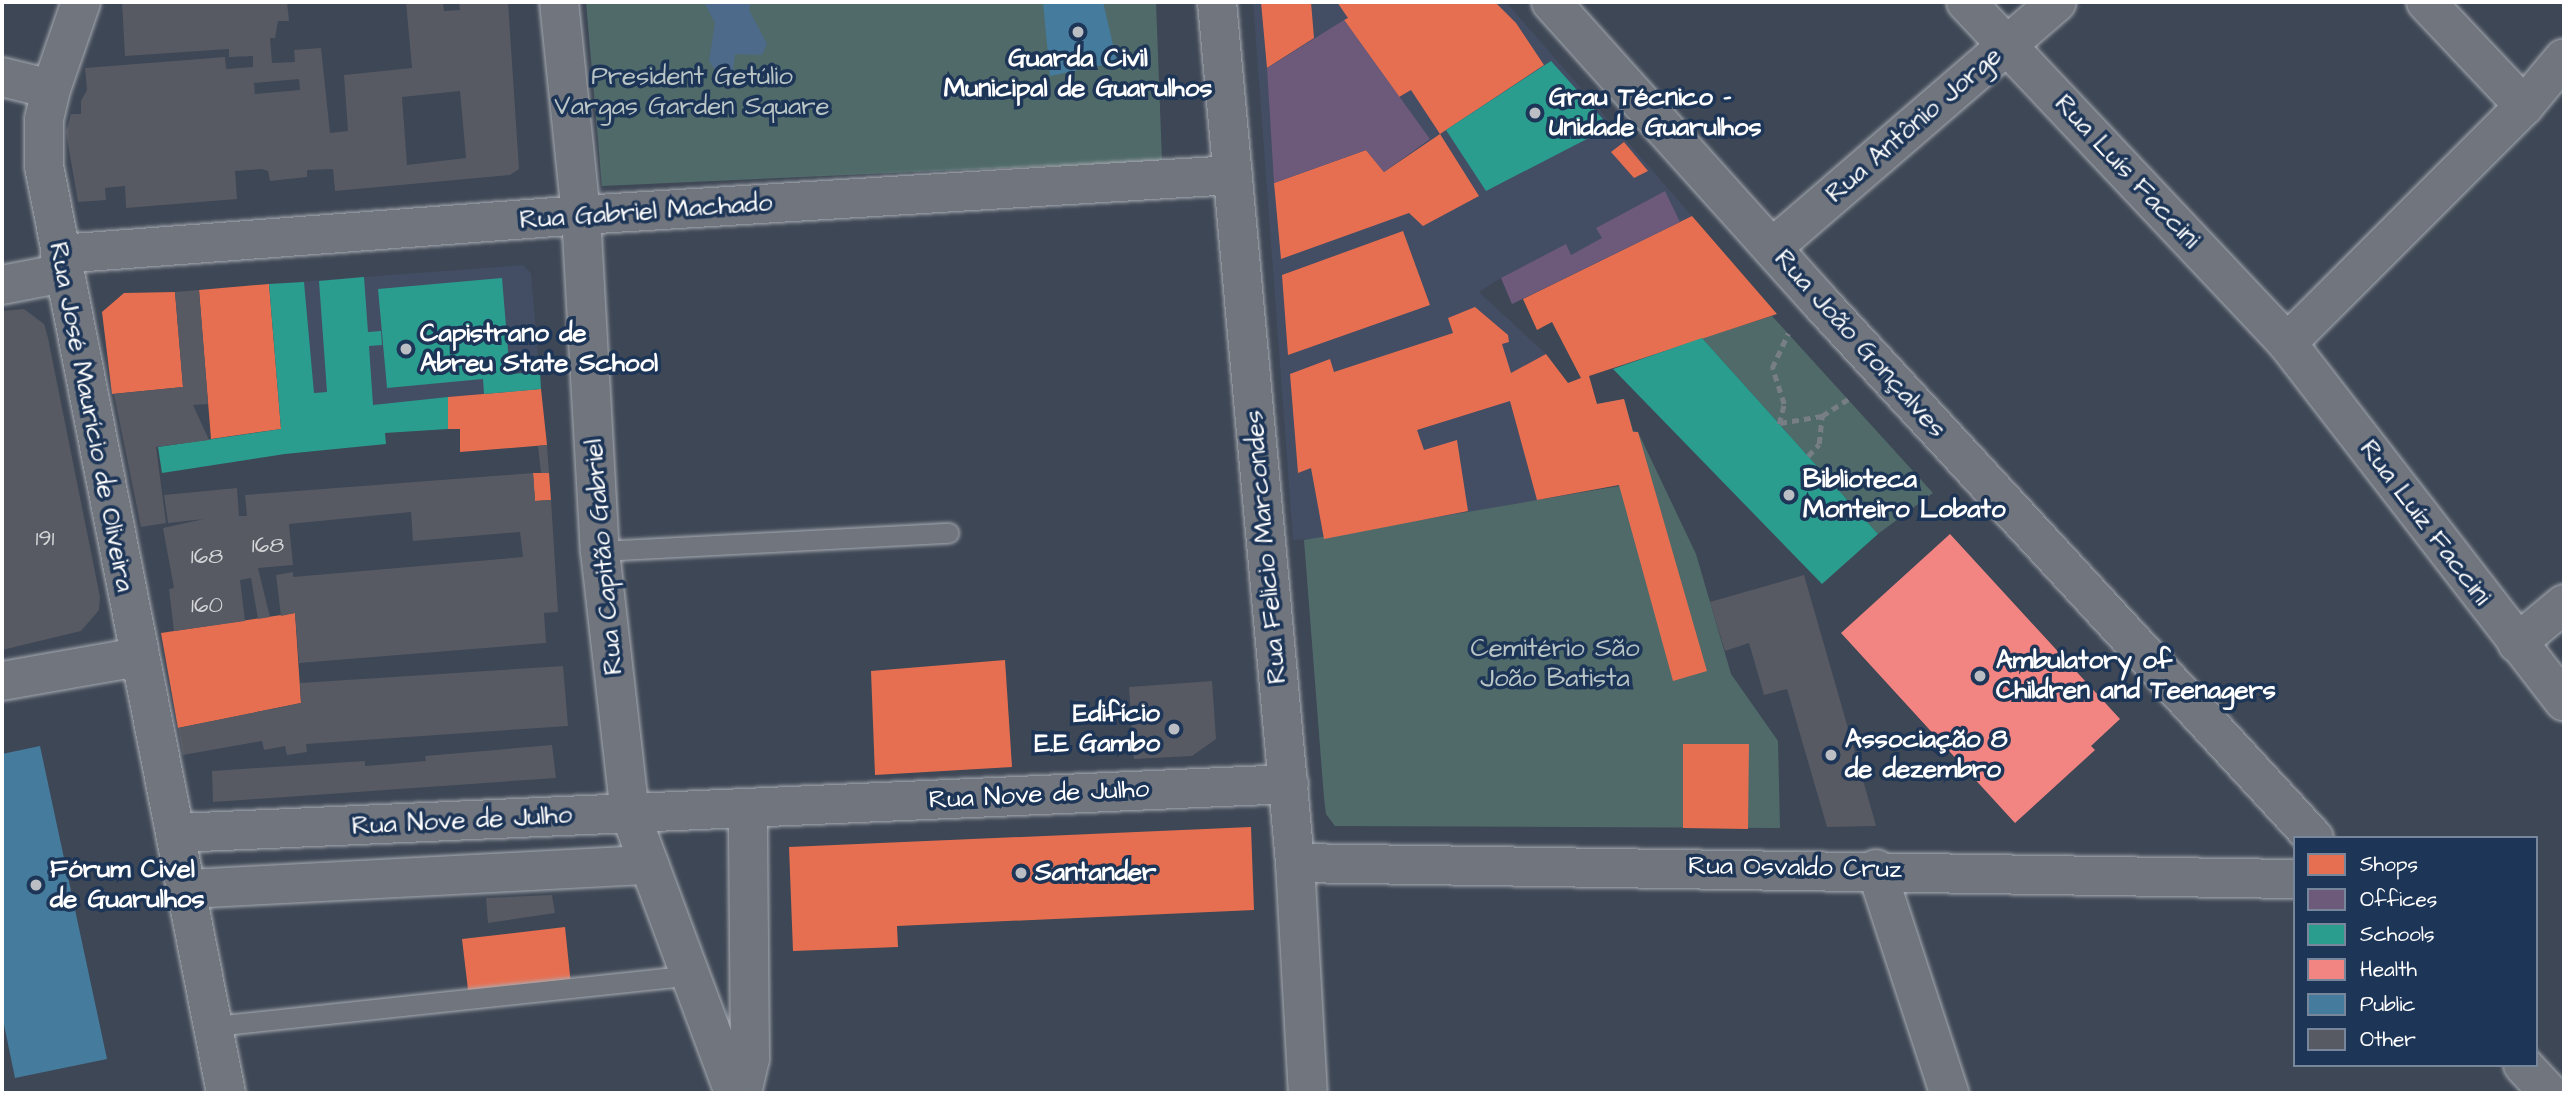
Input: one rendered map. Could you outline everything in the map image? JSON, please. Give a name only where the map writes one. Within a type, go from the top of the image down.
[{"type":"street","name":"Rua José Maurício de Oliveira","points":[[81,2],[51,89],[44,166],[138,657],[188,888],[226,1093]]},
{"type":"street","name":"Rua Capitão Gabriel","points":[[559,2],[581,215],[600,551],[629,813],[734,1093]]},
{"type":"street","name":"Rua Felicio Marcondes","points":[[1217,2],[1289,784],[1308,1093]]},
{"type":"street","name":"Rua João Gonçalves","points":[[1551,2],[1772,248],[2312,836]]},
{"type":"street","name":"Rua Luís Faccini","points":[[1966,2],[2287,343]]},
{"type":"street","name":"Rua Antônio Jorge","points":[[1772,248],[2057,2]]},
{"type":"street","points":[[2426,2],[2524,106]]},
{"type":"street","points":[[2287,343],[2524,106],[2564,58]]},
{"type":"street","points":[[2,77],[51,89]]},
{"type":"street","name":"Rua Gabriel Machado","points":[[2,285],[62,263],[581,215],[1233,175]]},
{"type":"street","name":"Rua Luíz Faccini","points":[[2287,343],[2564,701]]},
{"type":"street","points":[[2517,643],[2564,604]]},
{"type":"street","points":[[2,681],[138,657]]},
{"type":"street","name":"Rua Nove de Julho","points":[[177,834],[1289,784]]},
{"type":"street","points":[[742,1093],[750,1059],[748,808]]},
{"type":"street","name":"Rua Osvaldo Cruz","points":[[1295,863],[1877,869],[2293,879]]},
{"type":"street","name":"Rua Nove de Julho","points":[[188,888],[649,865]]},
{"type":"street","points":[[1877,869],[1949,1093]]},
{"type":"street","points":[[2525,1067],[2549,1093]]},
{"type":"lane","points":[[600,551],[949,533]]},
{"type":"lane","points":[[215,1026],[690,975]]},
{"type":"path","points":[[1788,334],[1772,368],[1784,404],[1779,424],[1822,416],[1848,399]]},
{"type":"path","points":[[1808,456],[1819,444],[1822,416]]},
{"type":"shaded area","points":[[704,2],[751,2],[749,10],[767,44],[762,55],[735,54],[732,81],[723,81],[709,61],[715,23]]},
{"type":"shaded area","points":[[1253,2],[1506,2],[1692,216],[1512,304],[1501,278],[1479,292],[1546,354],[1568,383],[1589,376],[1619,485],[1324,539],[1293,540]]},
{"type":"shaded area","name":"Capistrano de Abreu State School","points":[[523,265],[531,273],[541,389],[281,415],[269,284]]},
{"type":"green space","name":"President Getúlio Vargas Garden Square","points":[[586,2],[1156,2],[1162,161],[602,186]]},
{"type":"green space","points":[[1772,316],[1933,493],[1878,534],[1702,338]]},
{"type":"green space","name":"Cemitério São João Batista","points":[[1624,399],[1633,431],[1638,432],[1696,554],[1731,674],[1778,741],[1780,828],[1335,826],[1326,814],[1324,798],[1304,540],[1619,486],[1597,404]]},
{"type":"building: Shops","points":[[1261,2],[1311,2],[1314,38],[1267,68]]},
{"type":"building: Shops","points":[[1337,2],[1495,2],[1516,23],[1544,65],[1440,134],[1411,90],[1399,97],[1344,20],[1348,18]]},
{"type":"building: Shops","points":[[1440,134],[1479,196],[1423,226],[1409,213],[1281,259],[1274,183],[1366,150],[1384,172]]},
{"type":"building: Shops","points":[[1624,142],[1648,171],[1634,178],[1611,152]]},
{"type":"building: Shops","points":[[1692,216],[1777,314],[1589,376],[1597,404],[1624,399],[1633,432],[1638,432],[1707,671],[1673,681],[1619,485],[1537,500],[1510,401],[1417,430],[1424,450],[1457,440],[1468,511],[1324,539],[1311,468],[1298,473],[1290,374],[1330,359],[1334,372],[1453,333],[1448,318],[1475,307],[1508,335],[1509,342],[1502,344],[1511,373],[1546,354],[1568,383],[1581,378],[1552,322],[1537,330],[1523,299]]},
{"type":"building: Shops","points":[[1403,231],[1430,305],[1288,355],[1282,275]]},
{"type":"building: Shops","points":[[269,284],[281,429],[211,439],[199,290]]},
{"type":"building: Shops","points":[[175,292],[183,387],[112,394],[102,312],[124,293]]},
{"type":"building: Shops","points":[[541,389],[547,445],[460,452],[460,429],[448,429],[448,397]]},
{"type":"building: Shops","points":[[533,473],[549,473],[551,500],[535,501]]},
{"type":"building: Shops","points":[[295,613],[301,703],[178,728],[161,633]]},
{"type":"building: Shops","points":[[1005,660],[1012,767],[875,775],[871,671]]},
{"type":"building: Shops","points":[[1683,744],[1749,744],[1748,829],[1683,828]]},
{"type":"building: Shops","name":"Santander","points":[[1251,827],[1254,910],[897,926],[898,947],[793,951],[789,847]]},
{"type":"building: Shops","points":[[565,927],[571,985],[469,998],[462,939]]},
{"type":"building: Offices","points":[[1344,20],[1430,139],[1384,172],[1366,150],[1274,183],[1267,68]]},
{"type":"building: Offices","points":[[1665,191],[1680,222],[1512,304],[1501,278],[1566,244],[1571,255],[1602,238],[1596,228]]},
{"type":"building: Schools","name":"Grau Técnico - Unidade Guarulhos","points":[[1551,61],[1610,127],[1486,191],[1446,130]]},
{"type":"building: Schools","points":[[364,277],[368,332],[381,331],[382,345],[369,346],[373,405],[448,397],[448,429],[385,433],[386,444],[285,454],[162,473],[158,447],[281,429],[269,284],[304,282],[314,393],[327,392],[319,281]]},
{"type":"building: Schools","points":[[502,278],[510,374],[540,372],[541,389],[484,394],[483,379],[387,388],[378,289]]},
{"type":"building: Schools","name":"Biblioteca Monteiro Lobato","points":[[1702,338],[1878,534],[1822,584],[1613,369]]},
{"type":"building: Health","name":"Ambulatory of Children and Teenagers","points":[[1950,534],[2120,719],[2091,746],[2095,750],[2015,823],[1841,633]]},
{"type":"building: Public","name":"Guarda Civil Municipal de Guarulhos","points":[[1043,2],[1103,2],[1117,62],[1050,76]]},
{"type":"building: Public","name":"Fórum Civel de Guarulhos","points":[[40,746],[107,1059],[15,1078],[2,1015],[2,754]]},
{"type":"building: Other","points":[[122,2],[287,2],[289,21],[278,21],[275,38],[270,38],[272,63],[295,62],[294,50],[321,48],[330,133],[348,131],[344,75],[412,68],[406,2],[443,2],[444,11],[460,10],[459,2],[508,2],[519,169],[510,175],[335,191],[333,169],[307,170],[307,177],[270,181],[268,171],[262,169],[235,171],[237,199],[126,208],[125,186],[105,188],[106,200],[78,202],[66,132],[71,114],[81,114],[81,101],[87,90],[85,68],[225,57],[226,69],[253,67],[253,56],[229,57],[229,49],[125,56]],"holes":[[[299,79],[300,90],[255,94],[254,83]],[[460,91],[466,158],[407,165],[402,97]]]},
{"type":"building: Other","points":[[199,290],[208,404],[193,405],[209,440],[156,447],[166,523],[141,527],[114,394],[183,387],[175,292]]},
{"type":"building: Other","points":[[24,309],[44,324],[48,338],[100,597],[99,610],[81,631],[2,650],[2,311]]},
{"type":"building: Other","points":[[547,445],[549,473],[541,473],[538,446]]},
{"type":"building: Other","points":[[533,473],[535,501],[551,500],[558,612],[544,613],[546,643],[299,663],[295,613],[281,616],[276,575],[293,572],[293,577],[523,557],[520,532],[413,541],[411,512],[289,524],[293,565],[258,568],[270,617],[258,619],[251,578],[240,580],[245,621],[174,631],[169,589],[174,588],[163,528],[204,519],[168,523],[164,495],[237,488],[239,516],[247,516],[245,495]]},
{"type":"building: Other","name":"Associação 8 de dezembro","points":[[1804,575],[1876,826],[1827,827],[1787,689],[1764,695],[1749,643],[1725,651],[1710,602]]},
{"type":"building: Other","points":[[563,666],[568,726],[306,744],[307,752],[287,755],[285,746],[264,750],[262,741],[183,755],[178,728],[301,703],[300,683]]},
{"type":"building: Other","name":"Edifício E.E Gambo","points":[[1212,681],[1216,739],[1192,756],[1134,759],[1129,687]]},
{"type":"building: Other","points":[[552,745],[556,778],[213,802],[212,771],[365,761],[365,766],[426,761],[425,756]]},
{"type":"building: Other","points":[[552,895],[555,913],[488,923],[486,898]]},
{"type":"place","name":"Guarda Civil Municipal de Guarulhos","points":[[1078,32]]},
{"type":"place","name":"Grau Técnico - Unidade Guarulhos","points":[[1535,113]]},
{"type":"place","name":"Capistrano de Abreu State School","points":[[406,349]]},
{"type":"place","name":"Biblioteca Monteiro Lobato","points":[[1789,495]]},
{"type":"place","name":"Ambulatory of Children and Teenagers","points":[[1980,676]]},
{"type":"place","name":"Edifício E.E Gambo","points":[[1174,729]]},
{"type":"place","name":"Associação 8 de dezembro","points":[[1831,755]]},
{"type":"place","name":"Santander","points":[[1021,873]]},
{"type":"place","name":"Fórum Civel de Guarulhos","points":[[36,885]]}]
